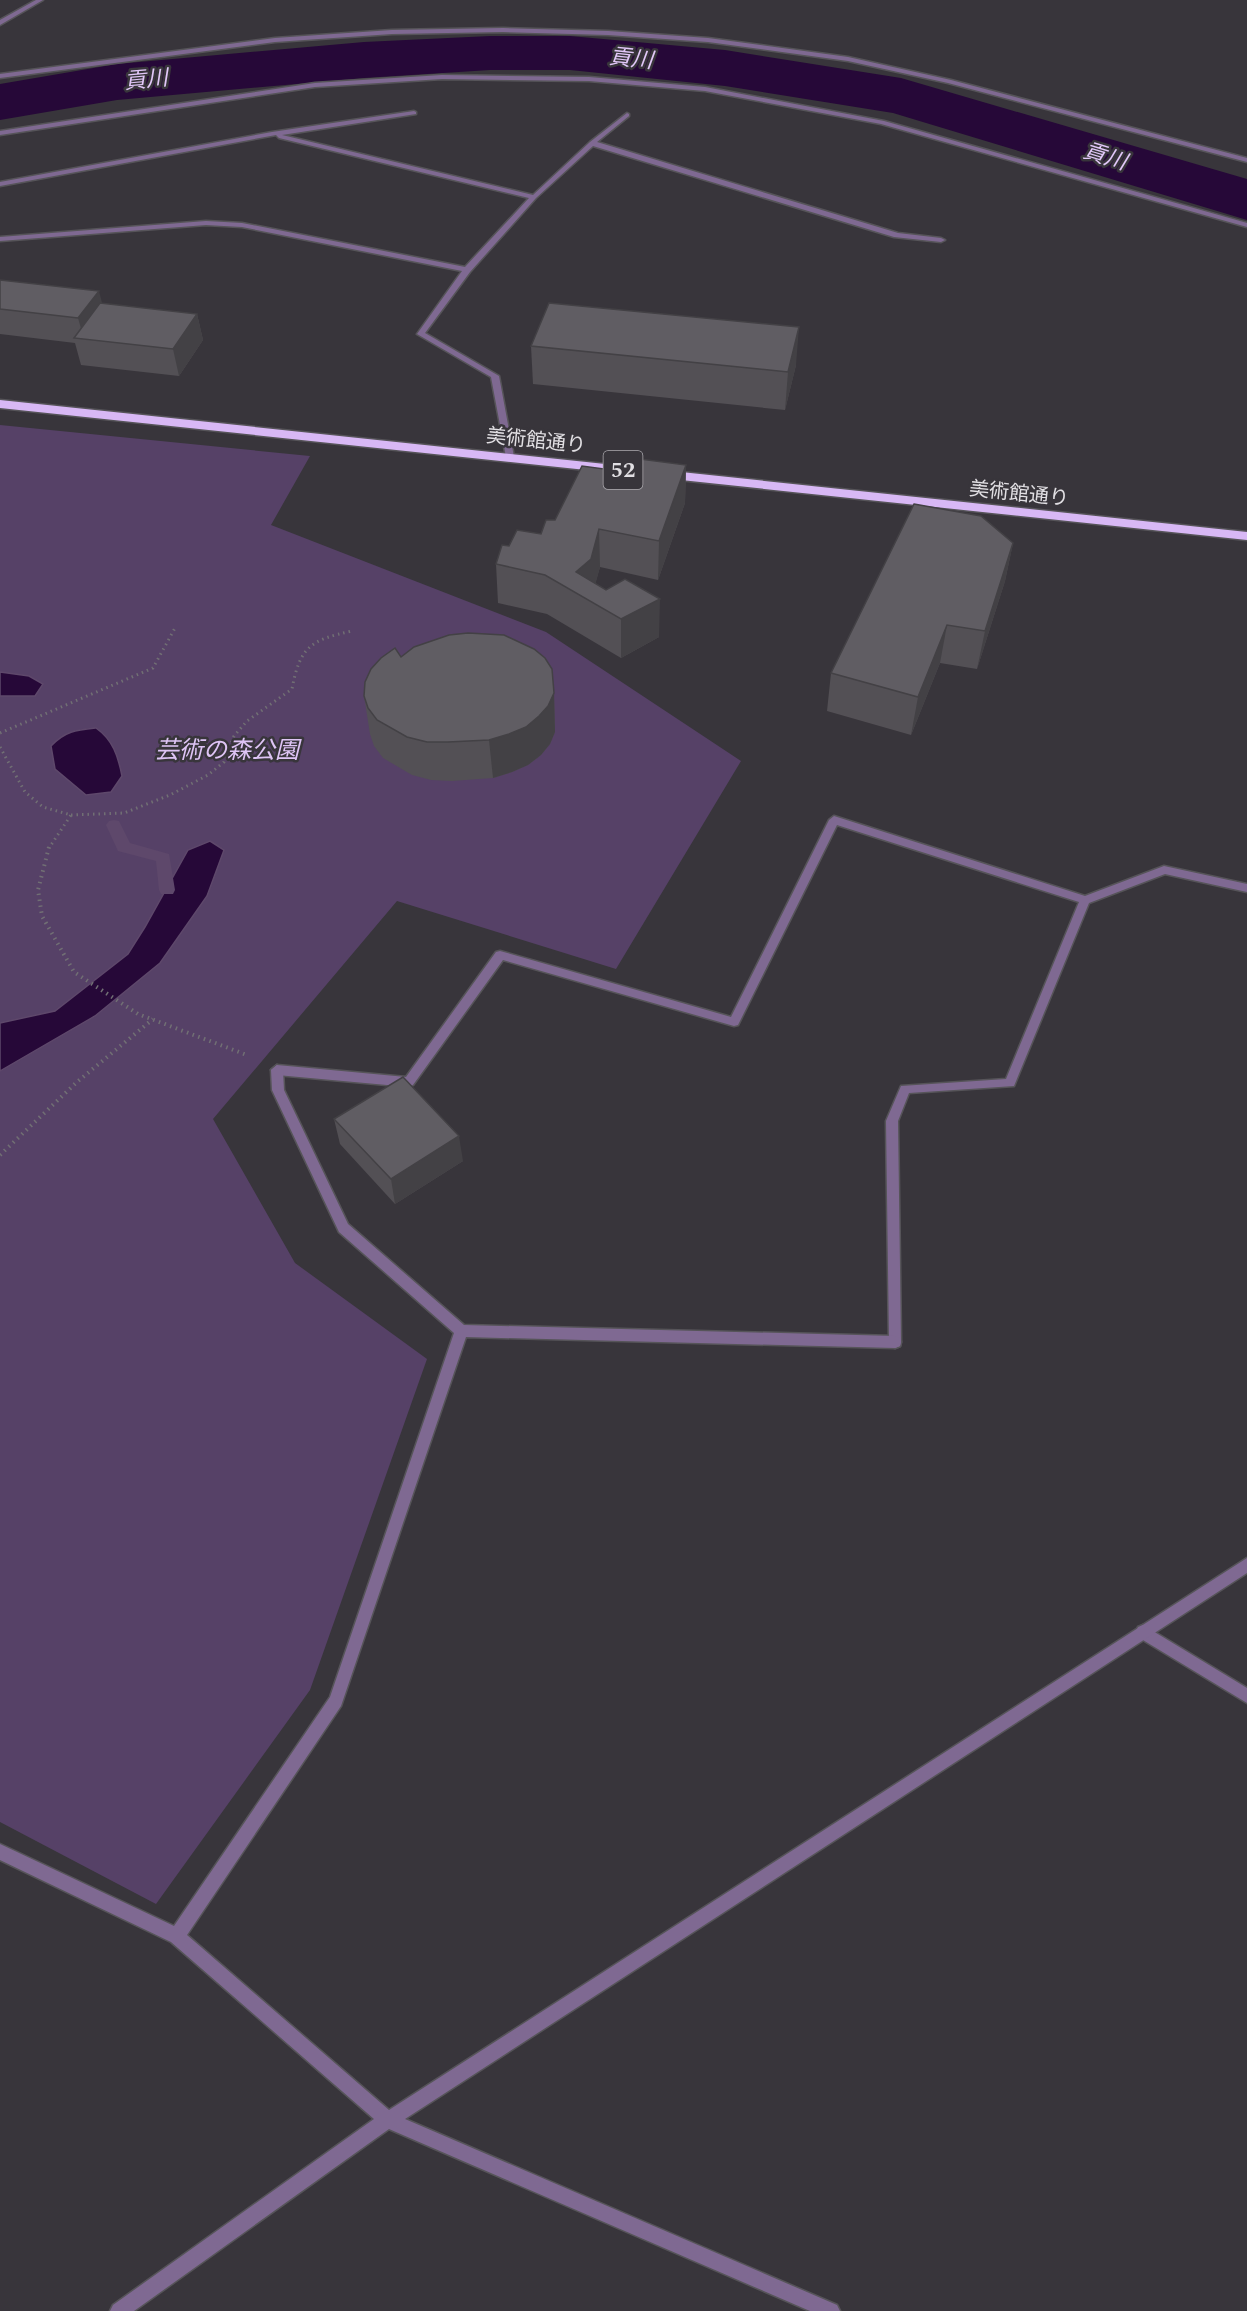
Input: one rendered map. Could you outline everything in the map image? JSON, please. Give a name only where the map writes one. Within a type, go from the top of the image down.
[{"type":"highway","name":"美術館通り","points":[[0,404],[510,457],[897,501],[1247,536]]},
{"type":"street","points":[[0,23],[40,0]]},
{"type":"street","points":[[0,76],[275,40],[368,33],[503,30],[608,33],[708,40],[848,59],[949,81],[1247,160]]},
{"type":"street","points":[[0,133],[315,85],[442,77],[589,79],[705,89],[882,122],[1247,225]]},
{"type":"street","points":[[0,184],[272,134],[414,112]]},
{"type":"street","points":[[510,457],[495,376],[421,334],[467,270],[534,197],[592,143],[627,115]]},
{"type":"street","points":[[272,134],[534,197]]},
{"type":"street","points":[[592,143],[897,235],[941,240]]},
{"type":"street","points":[[0,239],[206,223],[242,225],[467,270]]},
{"type":"street","points":[[1085,900],[1010,1083],[905,1089],[892,1121],[895,1342],[461,1330],[343,1228],[278,1090],[278,1070],[409,1082],[500,955],[734,1022],[834,820],[1085,900],[1164,870],[1247,888]]},
{"type":"street","points":[[177,1936],[336,1701],[461,1330]]},
{"type":"street","points":[[119,2311],[388,2120],[1247,1566]]},
{"type":"street","points":[[1143,1632],[1247,1696]]},
{"type":"street","points":[[0,1852],[177,1936],[388,2120],[831,2311]]},
{"type":"path","points":[[0,732],[153,668],[175,628]]},
{"type":"path","points":[[0,747],[25,792],[43,807],[70,815],[124,813],[170,795],[208,775],[224,762],[234,736],[247,721],[292,689],[296,661],[304,651],[321,638],[351,630]]},
{"type":"path","points":[[70,815],[49,847],[38,890],[42,916],[74,972],[138,1014],[278,1070]]},
{"type":"path","points":[[0,1155],[77,1082],[153,1019]]},
{"type":"green space","name":"芸術の森公園","points":[[0,425],[310,456],[271,525],[546,632],[741,761],[616,969],[397,901],[213,1119],[295,1263],[427,1359],[310,1690],[156,1904],[0,1822]]},
{"type":"shaded area","points":[[0,672],[29,676],[43,684],[35,696],[0,696]]},
{"type":"shaded area","points":[[96,728],[107,738],[114,749],[122,776],[111,792],[86,795],[55,769],[51,746],[71,732]]},
{"type":"shaded area","points":[[210,841],[224,850],[207,896],[160,963],[95,1016],[0,1071],[0,1023],[55,1011],[128,954],[188,850]]},
{"type":"building","points":[[0,280],[99,291],[78,318],[0,309]]},
{"type":"building","points":[[100,303],[197,314],[173,349],[74,338]]},
{"type":"building","points":[[549,303],[799,327],[788,372],[531,346]]},
{"type":"building","points":[[640,459],[686,465],[659,541],[599,529],[591,559],[576,572],[606,590],[625,579],[660,599],[621,619],[545,575],[496,564],[502,545],[509,546],[517,530],[541,534],[546,520],[555,520],[582,466],[634,473]]},
{"type":"building","points":[[914,504],[981,516],[1013,543],[985,631],[947,625],[918,697],[831,673]]},
{"type":"building","points":[[468,633],[504,635],[534,649],[545,658],[552,669],[554,693],[548,706],[539,716],[526,727],[489,740],[448,742],[427,742],[407,737],[377,720],[368,708],[364,696],[365,682],[371,669],[381,658],[395,648],[401,657],[414,647],[449,635]]},
{"type":"building","points":[[403,1077],[459,1136],[391,1179],[334,1119]]},
{"type":"waterway","name":"貢川","points":[[0,102],[117,82],[364,60],[490,53],[570,53],[725,68],[901,96],[1247,200]]},
{"type":"waterway","points":[[114,825],[124,847],[163,858],[167,890]]}]
